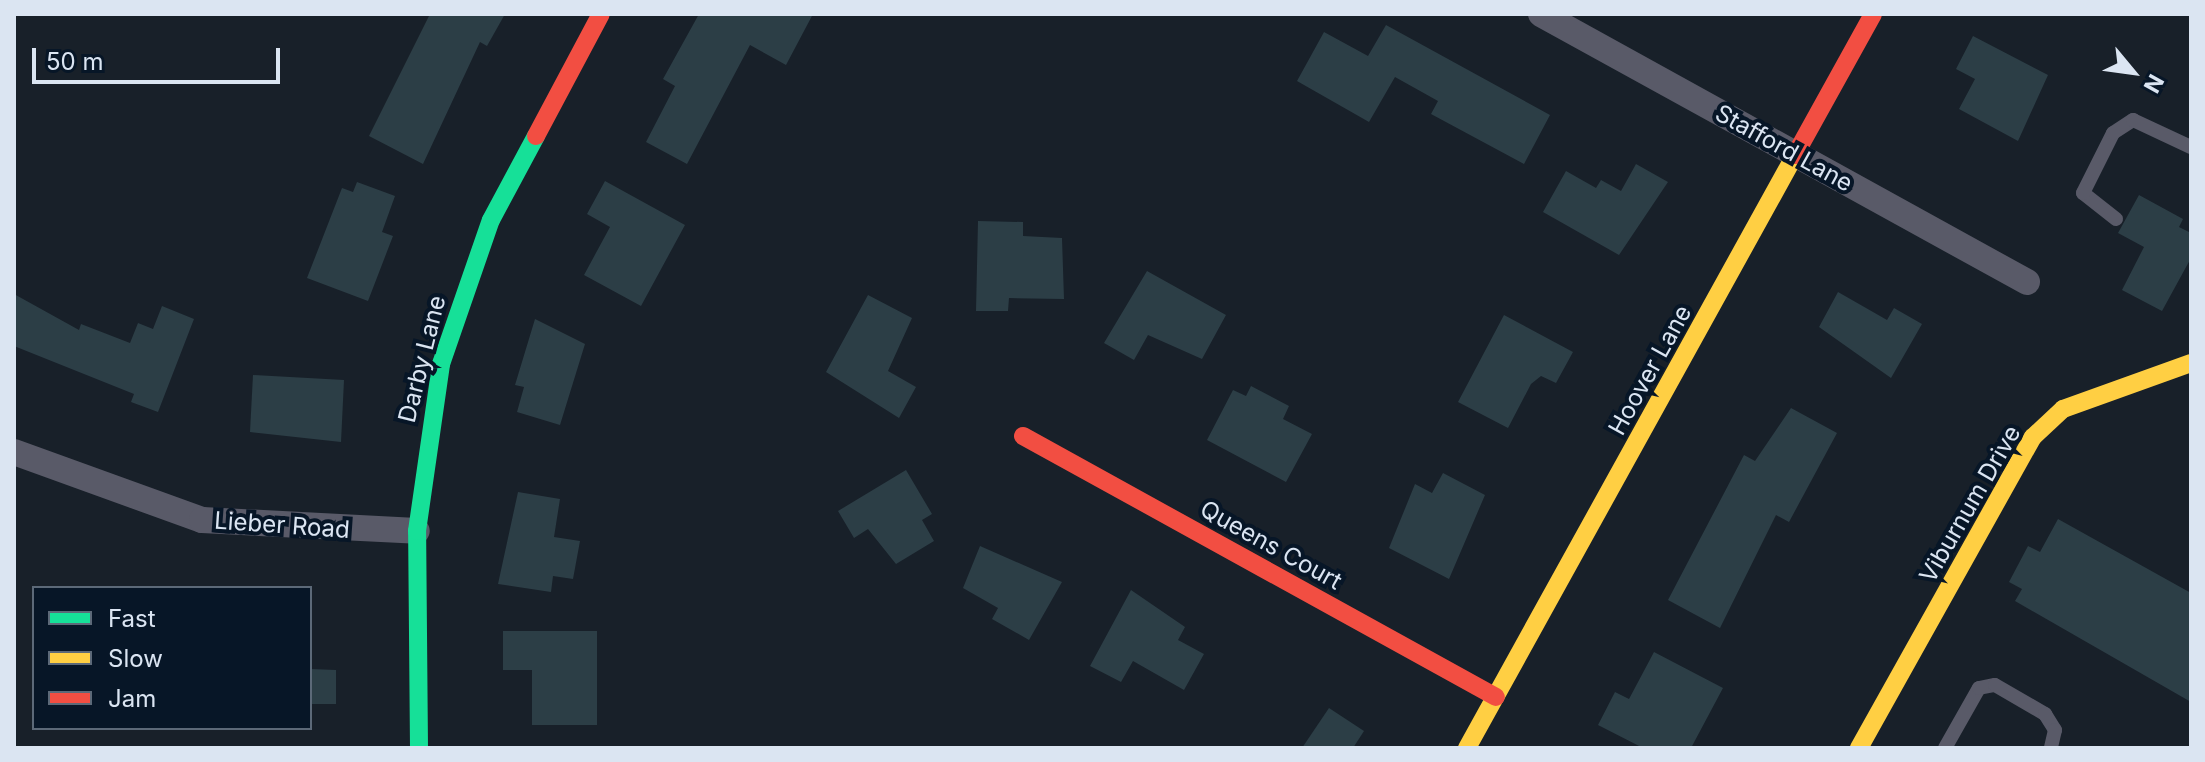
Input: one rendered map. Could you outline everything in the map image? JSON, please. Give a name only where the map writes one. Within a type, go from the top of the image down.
[{"type":"street","name":"Darby Lane","points":[[419,748],[417,531],[423,455],[449,335],[491,220],[601,14]]},
{"type":"street","name":"Stafford Lane","points":[[1541,14],[2027,282]]},
{"type":"street","name":"Hoover Lane","points":[[1467,748],[1873,14]]},
{"type":"street","name":"Viburnum Drive","points":[[1859,748],[2033,437],[2063,409],[2191,363]]},
{"type":"street","name":"Queens Court","points":[[1023,436],[1496,697]]},
{"type":"street","name":"Lieber Road","points":[[14,452],[202,520],[417,531]]},
{"type":"lane","points":[[2116,219],[2083,193],[2113,133],[2133,120],[2191,147]]},
{"type":"lane","points":[[1945,748],[1979,688],[1995,685],[2045,714],[2055,730],[2051,748]]},
{"type":"building","points":[[430,14],[505,14],[487,46],[480,42],[423,164],[369,136]]},
{"type":"building","points":[[699,14],[813,14],[786,65],[750,45],[687,164],[646,142],[675,86],[663,79]]},
{"type":"building","points":[[1386,25],[1550,115],[1524,164],[1431,114],[1438,101],[1395,77],[1369,122],[1297,81],[1324,32],[1368,56]]},
{"type":"building","points":[[1973,36],[2048,75],[2018,141],[1959,109],[1975,79],[1956,69]]},
{"type":"building","points":[[1636,164],[1668,182],[1619,255],[1543,212],[1566,171],[1596,188],[1601,180],[1621,191]]},
{"type":"building","points":[[605,181],[685,225],[641,306],[584,275],[610,227],[587,214]]},
{"type":"building","points":[[357,182],[395,196],[382,232],[393,236],[368,301],[307,278],[342,188],[353,192]]},
{"type":"building","points":[[2139,195],[2183,219],[2179,227],[2191,233],[2191,258],[2162,311],[2122,290],[2144,247],[2118,233]]},
{"type":"building","points":[[978,221],[1023,222],[1023,236],[1062,238],[1064,299],[1009,298],[1008,311],[976,311]]},
{"type":"building","points":[[1147,271],[1226,315],[1202,359],[1148,335],[1134,360],[1104,343]]},
{"type":"building","points":[[1838,292],[1887,320],[1894,308],[1922,324],[1891,378],[1819,327]]},
{"type":"building","points":[[14,294],[79,330],[81,324],[130,343],[138,323],[153,329],[162,306],[194,319],[158,412],[131,402],[134,394],[14,346]]},
{"type":"building","points":[[868,295],[912,318],[888,371],[916,387],[899,418],[826,372]]},
{"type":"building","points":[[1504,315],[1573,352],[1556,383],[1541,376],[1531,384],[1508,428],[1458,402]]},
{"type":"building","points":[[535,319],[585,344],[560,425],[517,412],[524,387],[515,385]]},
{"type":"building","points":[[253,375],[344,380],[341,442],[250,432]]},
{"type":"building","points":[[1251,386],[1289,406],[1283,419],[1312,434],[1286,482],[1207,440],[1233,390],[1246,396]]},
{"type":"building","points":[[1791,408],[1837,433],[1789,522],[1776,515],[1720,628],[1668,600],[1744,455],[1755,461]]},
{"type":"building","points":[[906,470],[932,514],[922,520],[934,541],[896,564],[868,529],[854,538],[838,511]]},
{"type":"building","points":[[1443,473],[1485,495],[1449,579],[1389,548],[1415,484],[1432,493]]},
{"type":"building","points":[[518,492],[560,499],[554,537],[580,541],[573,579],[553,576],[551,592],[498,584]]},
{"type":"building","points":[[2058,519],[2191,593],[2191,702],[2015,601],[2022,589],[2009,582],[2028,546],[2040,552]]},
{"type":"building","points":[[980,546],[1062,582],[1029,640],[992,619],[998,608],[963,588]]},
{"type":"building","points":[[1131,590],[1185,627],[1178,640],[1204,654],[1184,690],[1133,661],[1121,682],[1090,666]]},
{"type":"building","points":[[503,631],[597,631],[597,725],[532,725],[532,670],[503,670]]},
{"type":"building","points":[[1654,652],[1723,688],[1691,748],[1643,748],[1598,725],[1615,692],[1629,699]]},
{"type":"building","points":[[312,669],[336,670],[336,704],[312,704]]},
{"type":"building","points":[[1329,708],[1364,731],[1353,748],[1302,748]]},
{"type":"traffic: fast","points":[[419,748],[417,531],[441,364],[491,220],[536,136]]},
{"type":"traffic: slow","points":[[1467,748],[1795,155]]},
{"type":"traffic: slow","points":[[1859,748],[2033,437],[2063,409],[2191,363]]},
{"type":"traffic: jam","points":[[536,136],[601,14]]},
{"type":"traffic: jam","points":[[1795,155],[1873,14]]},
{"type":"traffic: jam","points":[[1023,436],[1496,697]]}]
